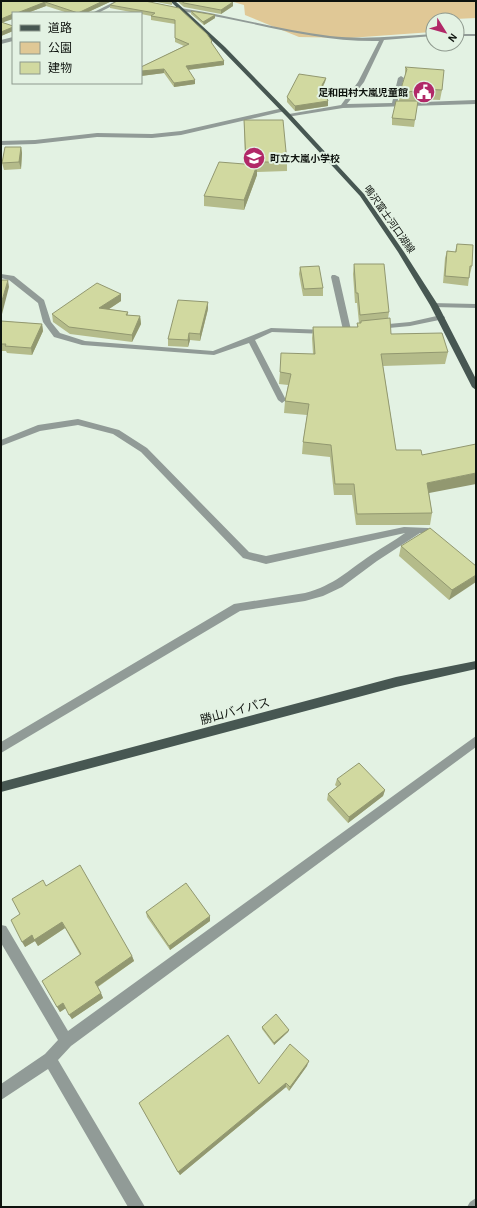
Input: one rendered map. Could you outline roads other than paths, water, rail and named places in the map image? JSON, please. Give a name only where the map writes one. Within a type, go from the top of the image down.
[{"type":"main road","name":"鳴沢富士河口湖線","points":[[172,1],[223,48],[289,116],[362,195],[401,252],[441,316],[476,387]]},
{"type":"main road","name":"勝山バイパス","points":[[1,787],[396,682],[476,665]]},
{"type":"street","points":[[96,12],[120,1]]},
{"type":"street","points":[[166,7],[181,8],[322,36],[361,40],[425,36]]},
{"type":"street","points":[[465,35],[476,35]]},
{"type":"street","points":[[1,42],[12,39]]},
{"type":"street","points":[[343,106],[361,82],[382,39]]},
{"type":"street","points":[[394,104],[401,78]]},
{"type":"street","points":[[289,116],[343,106],[476,102]]},
{"type":"street","points":[[1,143],[35,142],[98,135],[152,136],[181,133],[283,110]]},
{"type":"street","points":[[1,276],[11,278],[41,302],[47,322],[57,335],[85,342],[214,353],[271,330],[345,331],[335,277]]},
{"type":"street","points":[[434,305],[476,306]]},
{"type":"street","points":[[371,328],[410,324],[441,316]]},
{"type":"street","points":[[251,339],[282,400]]},
{"type":"street","points":[[1,443],[38,428],[78,422],[116,432],[144,450],[246,555],[266,560],[404,530],[425,530],[443,543]]},
{"type":"street","points":[[1,748],[238,607],[305,597],[319,593],[339,584],[374,558],[418,530]]},
{"type":"street","points":[[1,1093],[50,1059],[66,1041],[476,741]]},
{"type":"street","points":[[1,931],[66,1041]]},
{"type":"street","points":[[50,1059],[137,1207]]},
{"type":"place","name":"足和田村大嵐児童館","points":[[424,92]]},
{"type":"place","name":"町立大嵐小学校","points":[[254,158]]}]
